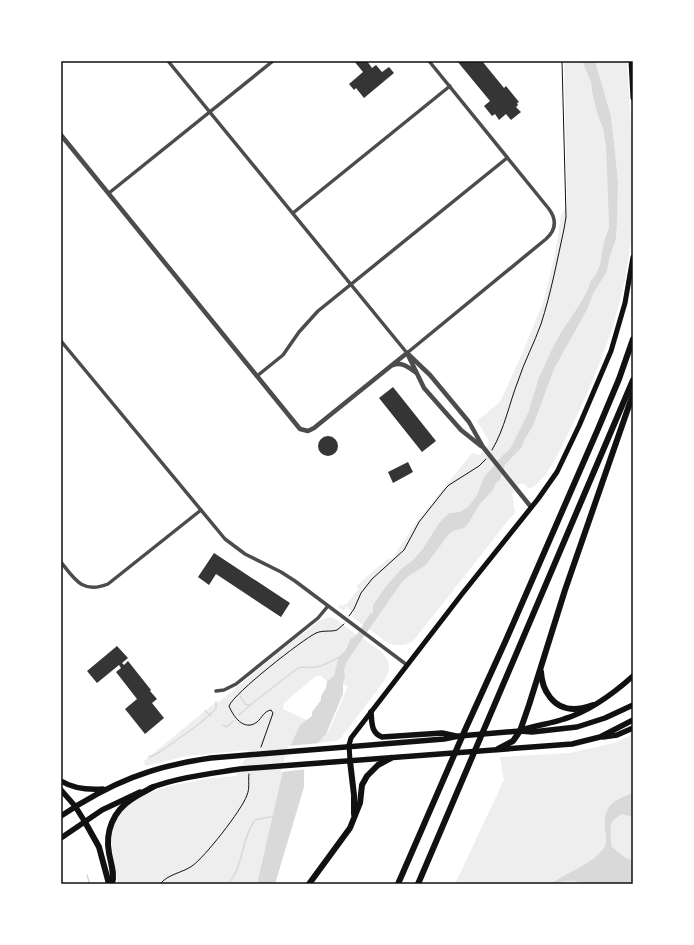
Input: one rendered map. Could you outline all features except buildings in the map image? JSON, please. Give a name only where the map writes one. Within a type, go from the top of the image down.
[{"type":"highway","points":[[398,884],[598,429],[619,379],[633,339]]},
{"type":"highway","points":[[418,884],[633,380]]},
{"type":"highway","points":[[498,749],[513,741],[520,731],[565,590],[633,394]]},
{"type":"highway","points":[[541,668],[542,681],[545,691],[556,703],[571,709],[593,705]]},
{"type":"highway","points":[[309,884],[342,839],[354,818],[360,803],[362,785],[367,776],[378,765],[391,758]]},
{"type":"highway","points":[[350,761],[354,795],[354,818]]},
{"type":"highway","points":[[110,884],[114,877],[108,843],[111,823],[115,815],[124,804],[153,786]]},
{"type":"highway","points":[[85,822],[99,847],[110,884]]},
{"type":"main road","points":[[631,61],[633,98]]},
{"type":"main road","points":[[350,761],[349,747],[351,738],[550,483],[564,459],[602,375],[612,347],[622,314],[633,258]]},
{"type":"main road","points":[[520,731],[532,726],[565,719],[580,713],[616,690],[633,676]]},
{"type":"main road","points":[[371,712],[373,730],[382,737],[460,736],[520,731],[532,732],[586,725],[613,715],[633,705]]},
{"type":"main road","points":[[600,737],[633,720]]},
{"type":"main road","points":[[61,838],[128,797],[153,786],[189,776],[240,769],[322,762],[498,749],[561,746],[600,737],[616,736],[633,728]]},
{"type":"main road","points":[[61,816],[75,806],[105,789],[125,780],[182,762],[246,755],[349,747],[445,736]]},
{"type":"main road","points":[[61,781],[71,786],[83,789],[105,789]]},
{"type":"main road","points":[[61,790],[75,806],[85,822]]},
{"type":"street","points":[[168,61],[407,353],[430,375],[469,422],[482,447]]},
{"type":"street","points":[[109,193],[273,61]]},
{"type":"street","points":[[62,136],[300,429],[308,431],[314,428],[407,353],[546,239],[551,234],[555,224],[554,218],[549,209],[429,61]]},
{"type":"street","points":[[292,213],[450,86]]},
{"type":"street","points":[[257,376],[282,355],[311,317],[507,158]]},
{"type":"street","points":[[61,341],[220,533],[239,550],[284,574],[407,665]]},
{"type":"street","points":[[407,353],[424,388],[461,430],[482,447],[531,507]]},
{"type":"street","points":[[391,365],[398,363],[404,364],[416,373]]},
{"type":"street","points":[[61,562],[76,581],[83,586],[100,587],[108,584],[201,510]]},
{"type":"street","points":[[216,691],[224,690],[236,684],[318,618],[328,606]]},
{"type":"path","points":[[491,452],[499,439],[504,426],[520,376],[548,302],[564,229],[566,217],[562,61]]},
{"type":"path","points":[[372,579],[404,550],[419,522],[449,485],[479,466],[488,457]]},
{"type":"path","points":[[261,748],[273,713],[271,710],[268,710],[256,722],[246,725],[234,717],[229,706],[230,702],[297,645]]},
{"type":"path","points":[[160,884],[166,878],[190,868],[199,860],[238,812],[248,791],[248,775],[252,768]]},
{"type":"shaded area","points":[[564,61],[582,61],[591,82],[598,116],[603,128],[606,147],[609,228],[604,241],[600,265],[580,304],[552,349],[539,377],[528,413],[510,449],[484,477],[477,495],[468,507],[460,512],[449,513],[422,550],[413,560],[401,569],[373,605],[373,612],[367,617],[363,625],[352,617],[354,613],[346,606],[344,611],[339,607],[339,605],[343,606],[348,603],[359,589],[356,586],[389,558],[392,559],[417,521],[472,453],[480,455],[489,445],[488,439],[477,421],[500,402],[544,300],[555,255],[561,215],[567,206]]},
{"type":"shaded area","points":[[582,61],[595,61],[611,116],[618,182],[617,223],[616,239],[607,271],[593,294],[588,308],[554,369],[533,426],[522,447],[505,465],[500,480],[480,504],[468,524],[464,528],[453,531],[448,535],[426,565],[402,582],[347,661],[344,670],[345,677],[343,683],[343,694],[326,734],[316,745],[304,771],[304,787],[275,884],[257,884],[282,775],[292,742],[300,725],[312,716],[312,712],[321,700],[321,696],[326,688],[327,682],[334,675],[339,656],[345,651],[351,638],[357,634],[367,618],[373,612],[373,605],[387,585],[401,569],[413,560],[422,550],[440,522],[449,513],[460,512],[468,507],[477,495],[484,477],[510,449],[528,413],[539,377],[552,349],[580,304],[600,265],[604,241],[609,228],[606,147],[603,128],[598,116],[591,82]]},
{"type":"shaded area","points":[[595,61],[627,61],[632,142],[633,204],[629,253],[618,310],[609,337],[577,416],[549,470],[533,487],[528,488],[526,485],[520,483],[512,494],[515,512],[413,641],[406,644],[395,645],[385,641],[369,629],[402,582],[432,557],[448,535],[468,524],[480,504],[500,480],[505,465],[522,447],[533,426],[554,369],[588,308],[593,294],[607,271],[616,239],[618,182],[611,116]]},
{"type":"shaded area","points":[[330,617],[334,618],[357,635],[347,645],[345,651],[339,656],[334,675],[327,682],[321,676],[316,676],[284,703],[283,709],[307,720],[300,725],[292,742],[282,775],[257,884],[118,884],[112,851],[112,832],[118,817],[129,805],[145,795],[163,788],[183,783],[236,776],[249,750],[187,756],[145,766],[144,761],[298,637],[321,620]]},
{"type":"shaded area","points":[[362,638],[380,651],[387,659],[389,664],[388,674],[340,739],[336,741],[318,743],[329,731],[348,686],[343,684],[343,672],[345,665]]},
{"type":"shaded area","points":[[633,734],[633,884],[455,884],[504,780],[500,757],[570,753],[614,743]]},
{"type":"shaded area","points":[[633,793],[633,817],[622,814],[613,821],[611,829],[611,842],[612,847],[624,857],[633,861],[633,884],[582,884],[571,881],[551,884],[599,854],[606,844],[606,813],[612,803]]},
{"type":"pier","points":[[321,743],[312,755],[307,769],[281,772],[288,746]]},
{"type":"waterway","points":[[239,715],[298,668],[312,668],[340,657]]},
{"type":"waterway","points":[[240,696],[245,704],[249,705]]},
{"type":"waterway","points":[[149,756],[150,757],[160,752],[199,724],[216,709],[216,702]]},
{"type":"waterway","points":[[205,711],[211,716]]},
{"type":"waterway","points":[[223,725],[227,727],[233,721]]},
{"type":"waterway","points":[[228,884],[237,869],[250,827],[255,820],[274,816]]},
{"type":"waterway","points":[[87,875],[90,884]]}]
